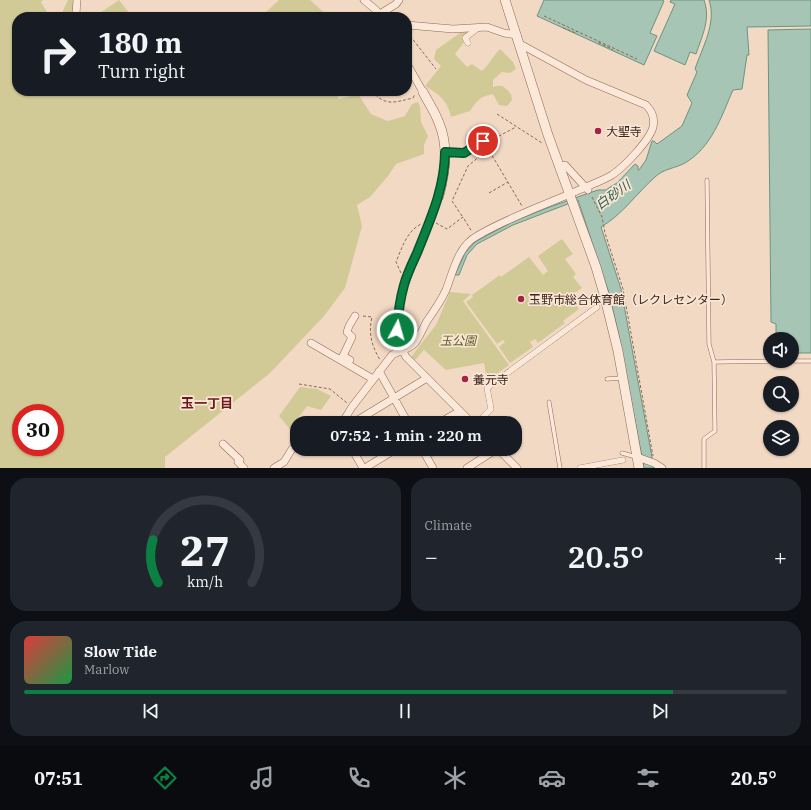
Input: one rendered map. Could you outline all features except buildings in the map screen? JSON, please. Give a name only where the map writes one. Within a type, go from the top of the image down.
[{"type":"street","points":[[76,12],[77,0]]},
{"type":"street","points":[[364,0],[376,12]]},
{"type":"street","points":[[385,12],[399,0]]},
{"type":"street","points":[[505,0],[559,168],[604,294],[623,378],[639,461],[654,464],[662,468]]},
{"type":"street","points":[[346,416],[392,355],[398,351],[408,349],[416,342],[440,302],[463,249],[475,237],[514,216],[571,199],[612,175],[633,156],[648,137],[653,127],[654,119],[652,111],[646,105],[586,80],[518,39],[487,27],[453,29],[412,25]]},
{"type":"street","points":[[468,43],[465,38],[478,27]]},
{"type":"street","points":[[412,76],[419,93],[438,121],[443,133],[445,152],[443,178],[439,196],[431,219],[405,280],[398,315],[397,330],[402,350],[406,357],[465,416]]},
{"type":"street","points":[[445,152],[464,153],[483,141]]},
{"type":"street","points":[[559,168],[565,165],[587,189]]},
{"type":"street","points":[[484,416],[491,409],[487,388],[597,307]]},
{"type":"street","points":[[350,365],[352,362],[343,356],[352,336],[347,332],[349,326],[358,318]]},
{"type":"street","points":[[311,342],[373,379]]},
{"type":"street","points":[[381,369],[404,416]]},
{"type":"street","points":[[364,416],[427,378]]},
{"type":"street","points":[[451,416],[460,411]]},
{"type":"street","points":[[223,444],[240,460],[238,462],[244,468]]},
{"type":"street","points":[[274,468],[284,462],[290,453]]},
{"type":"street","points":[[356,456],[364,468],[384,456]]},
{"type":"street","points":[[426,456],[433,468]]},
{"type":"street","points":[[467,468],[487,456]]},
{"type":"street","points":[[505,456],[517,468]]},
{"type":"street","points":[[580,468],[623,456]]},
{"type":"lane","points":[[704,468],[704,439],[715,431],[714,362],[709,344],[707,180]]},
{"type":"lane","points":[[714,362],[763,361]]},
{"type":"lane","points":[[799,361],[811,361]]},
{"type":"lane","points":[[607,379],[623,378]]},
{"type":"lane","points":[[549,402],[560,468]]},
{"type":"lane","points":[[623,456],[639,461]]},
{"type":"path","points":[[544,16],[637,59]]},
{"type":"path","points":[[563,28],[576,33],[577,32]]},
{"type":"path","points":[[412,38],[436,69]]},
{"type":"path","points":[[600,42],[599,43],[612,50]]},
{"type":"path","points":[[376,96],[380,100],[386,102],[396,102],[413,98],[419,93]]},
{"type":"path","points":[[497,114],[542,143]]},
{"type":"path","points":[[516,127],[499,136],[483,141],[525,212]]},
{"type":"path","points":[[475,237],[452,201],[468,166],[488,149]]},
{"type":"path","points":[[489,193],[508,181]]},
{"type":"path","points":[[587,189],[602,217],[605,233],[623,289],[654,464]]},
{"type":"path","points":[[405,280],[396,262],[408,235],[415,227],[431,219],[447,229],[462,217]]},
{"type":"path","points":[[358,318],[362,316],[372,318],[370,325],[372,347],[381,369]]},
{"type":"path","points":[[386,327],[385,332],[392,355]]},
{"type":"path","points":[[299,384],[330,389],[352,407]]},
{"type":"green space","points":[[0,0],[43,0],[41,2],[47,12],[12,12],[12,96],[337,96],[339,99],[350,96],[359,96],[371,114],[388,121],[405,116],[412,104],[418,102],[420,107],[421,122],[428,136],[424,145],[424,154],[396,164],[370,197],[357,205],[362,226],[345,288],[324,316],[270,373],[165,457],[165,468],[0,468]]},
{"type":"green space","points":[[68,0],[75,0],[74,12],[62,12]]},
{"type":"green space","points":[[119,0],[128,12],[101,12]]},
{"type":"green space","points":[[279,0],[310,0],[323,12],[266,12]]},
{"type":"green space","points":[[464,30],[471,30],[462,38],[465,41],[455,54],[467,67],[472,64],[482,71],[500,49],[513,62],[516,69],[510,73],[502,72],[493,80],[493,87],[501,86],[505,88],[511,94],[512,100],[507,106],[499,105],[493,94],[485,96],[474,104],[470,111],[451,117],[450,111],[442,98],[425,86],[441,66],[434,59],[436,50]]},
{"type":"green space","name":"玉野市総合体育館（レクレセンター）","points":[[562,239],[573,254],[565,259],[576,274],[573,277],[582,288],[570,296],[579,309],[563,321],[565,323],[538,343],[535,339],[530,342],[533,347],[510,363],[499,347],[505,342],[503,340],[497,344],[466,302],[473,297],[472,295],[500,275],[501,277],[529,257],[543,275],[548,271],[538,256]]},
{"type":"green space","name":"玉公園","points":[[450,292],[471,294],[463,301],[509,365],[490,379],[487,380],[484,363],[446,370],[424,350],[415,360],[411,357],[436,325]]},
{"type":"green space","points":[[300,387],[317,389],[331,396],[321,410],[307,406],[300,416],[290,416],[290,429],[279,416]]},
{"type":"water","points":[[544,0],[664,1],[650,33],[657,36],[644,65],[537,16]]},
{"type":"water","points":[[671,0],[704,0],[706,7],[707,14],[705,27],[696,54],[690,52],[685,65],[654,51],[675,4],[670,2]]},
{"type":"water","name":"白砂川","points":[[709,0],[811,0],[811,26],[747,27],[749,55],[747,55],[742,89],[733,90],[720,121],[709,140],[702,149],[685,163],[658,174],[623,210],[601,227],[621,289],[654,468],[644,468],[619,336],[609,293],[578,200],[513,225],[477,244],[467,255],[459,275],[455,275],[465,253],[475,242],[512,222],[547,208],[598,190],[606,190],[617,183],[635,164],[638,166],[639,170],[646,160],[652,141],[657,144],[682,126],[692,103],[687,95],[697,72],[695,69],[705,44],[710,26],[711,9]]},
{"type":"water","points":[[811,29],[811,353],[799,353],[799,332],[776,332],[776,324],[771,322],[768,30]]},
{"type":"place","name":"大聖寺","points":[[598,131]]},
{"type":"place","name":"玉野市総合体育館（レクレセンター）","points":[[521,299]]},
{"type":"place","name":"養元寺","points":[[465,379]]},
{"type":"district","name":"玉一丁目","points":[[207,403]]},
{"type":"route","points":[[397,330],[398,315],[404,284],[439,196],[443,178],[445,152],[464,153],[483,141]]}]
